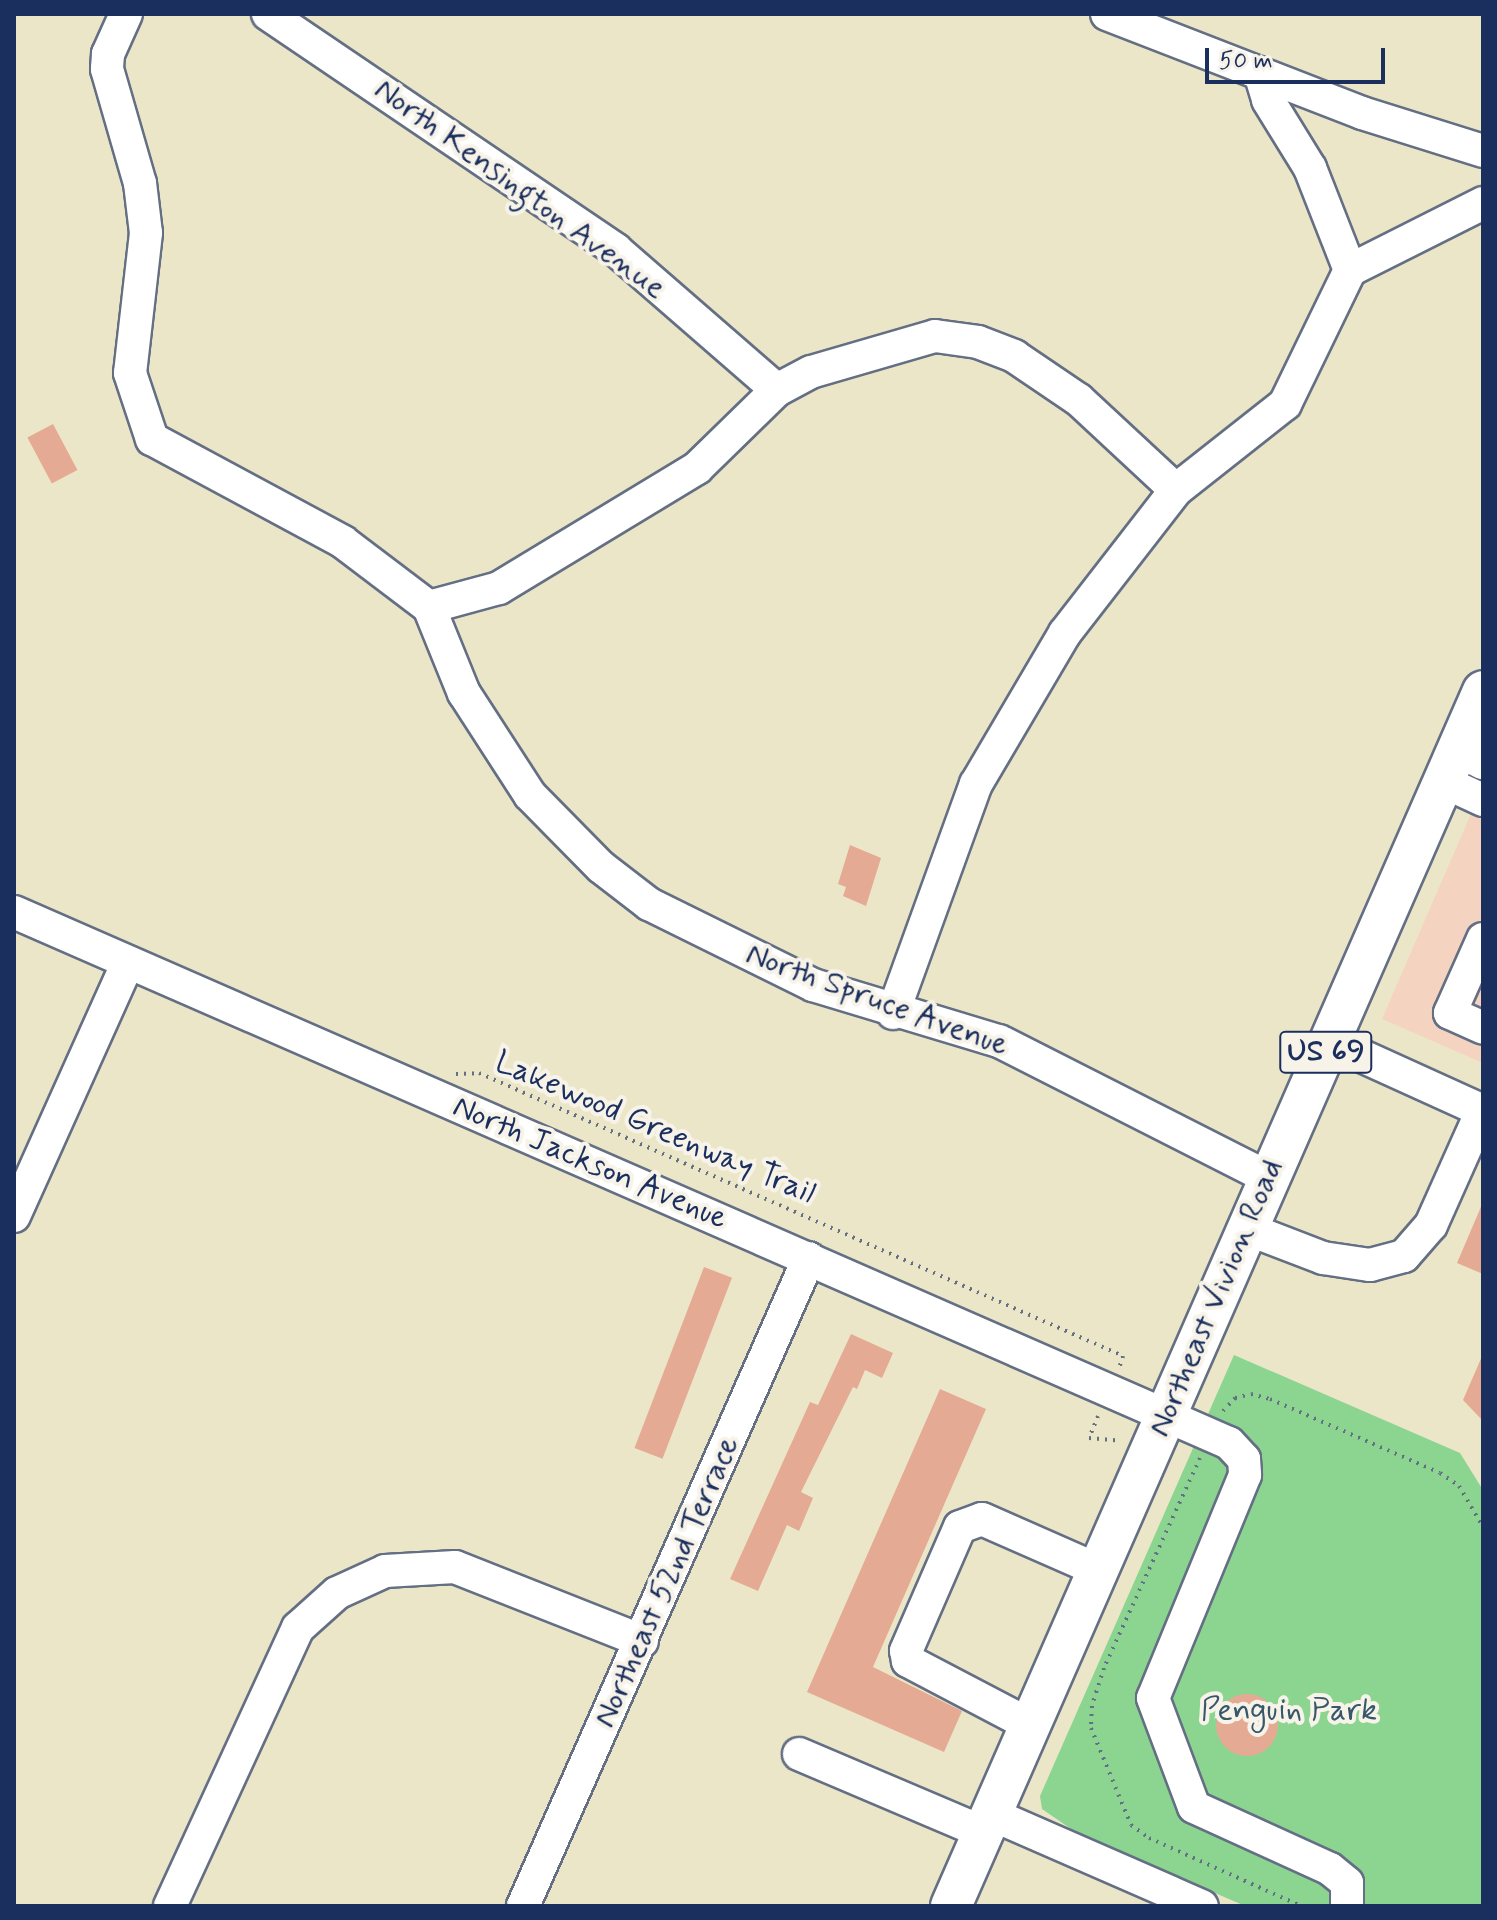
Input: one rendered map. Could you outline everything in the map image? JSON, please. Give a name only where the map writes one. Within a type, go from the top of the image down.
[{"type":"main road","name":"Northeast Vivion Road","points":[[951,1906],[1267,1177],[1461,765],[1483,691]]},
{"type":"street","points":[[126,14],[108,54],[107,69],[142,196],[146,233],[130,373],[152,439],[343,542],[429,607],[499,588],[697,468],[777,390],[811,372],[935,336],[978,342],[1014,356],[1079,400],[1176,490]]},
{"type":"street","name":"North Kensington Avenue","points":[[268,14],[616,250],[777,390]]},
{"type":"street","points":[[1107,14],[1260,73],[1483,151]]},
{"type":"street","points":[[1260,73],[1268,100],[1310,168],[1350,270]]},
{"type":"street","points":[[893,1013],[982,771],[1065,633],[1176,490],[1285,404],[1350,270],[1483,203]]},
{"type":"street","name":"North Spruce Avenue","points":[[429,607],[464,693],[494,746],[530,795],[601,867],[649,904],[735,950],[893,1013],[999,1041],[1267,1177]]},
{"type":"street","points":[[1461,765],[1483,800]]},
{"type":"street","name":"North Jackson Avenue","points":[[14,912],[809,1258],[1108,1394],[1166,1413],[1211,1434],[1244,1459],[1245,1475],[1153,1698],[1194,1807],[1330,1869],[1347,1883],[1347,1906]]},
{"type":"street","points":[[1483,939],[1450,1013],[1483,1028]]},
{"type":"street","points":[[14,1216],[128,962]]},
{"type":"street","points":[[1245,1228],[1323,1258],[1370,1265],[1404,1256],[1431,1225],[1483,1111],[1331,1042]]},
{"type":"street","name":"Northeast 52nd Terrace","points":[[523,1906],[809,1258]]},
{"type":"street","points":[[1030,1725],[908,1661],[906,1651],[960,1527],[982,1519],[1098,1570]]},
{"type":"street","points":[[170,1906],[298,1628],[324,1602],[385,1571],[455,1567],[642,1641]]},
{"type":"street","points":[[799,1754],[1202,1906]]},
{"type":"path","name":"Lakewood Greenway Trail","points":[[449,1074],[479,1073],[1123,1356],[1115,1378]]},
{"type":"path","points":[[1211,1434],[1235,1398],[1251,1394],[1270,1399],[1440,1473],[1459,1486],[1483,1527]]},
{"type":"path","points":[[1096,1421],[1089,1438],[1101,1437]]},
{"type":"shaded area","points":[[1483,786],[1483,1063],[1382,1019]]},
{"type":"green space","name":"Penguin Park","points":[[1234,1355],[1460,1453],[1483,1490],[1483,1906],[1245,1906],[1077,1833],[1042,1809],[1040,1796]]},
{"type":"building","points":[[53,424],[77,470],[52,484],[27,438]]},
{"type":"building","points":[[850,845],[881,858],[866,906],[843,896],[846,887],[838,884]]},
{"type":"building","points":[[1483,1202],[1483,1274],[1457,1263]]},
{"type":"building","points":[[704,1267],[732,1278],[662,1459],[634,1448]]},
{"type":"building","points":[[851,1334],[893,1353],[882,1378],[865,1370],[857,1389],[853,1387],[801,1492],[813,1498],[799,1531],[787,1525],[758,1591],[730,1579],[810,1402],[818,1405]]},
{"type":"building","points":[[1483,1354],[1483,1421],[1463,1400]]},
{"type":"building","points":[[940,1389],[986,1409],[873,1667],[962,1711],[944,1752],[807,1692]]},
{"type":"building","points":[[1247,1694],[1269,1703],[1278,1725],[1269,1747],[1247,1756],[1225,1747],[1216,1725],[1225,1703]]}]
